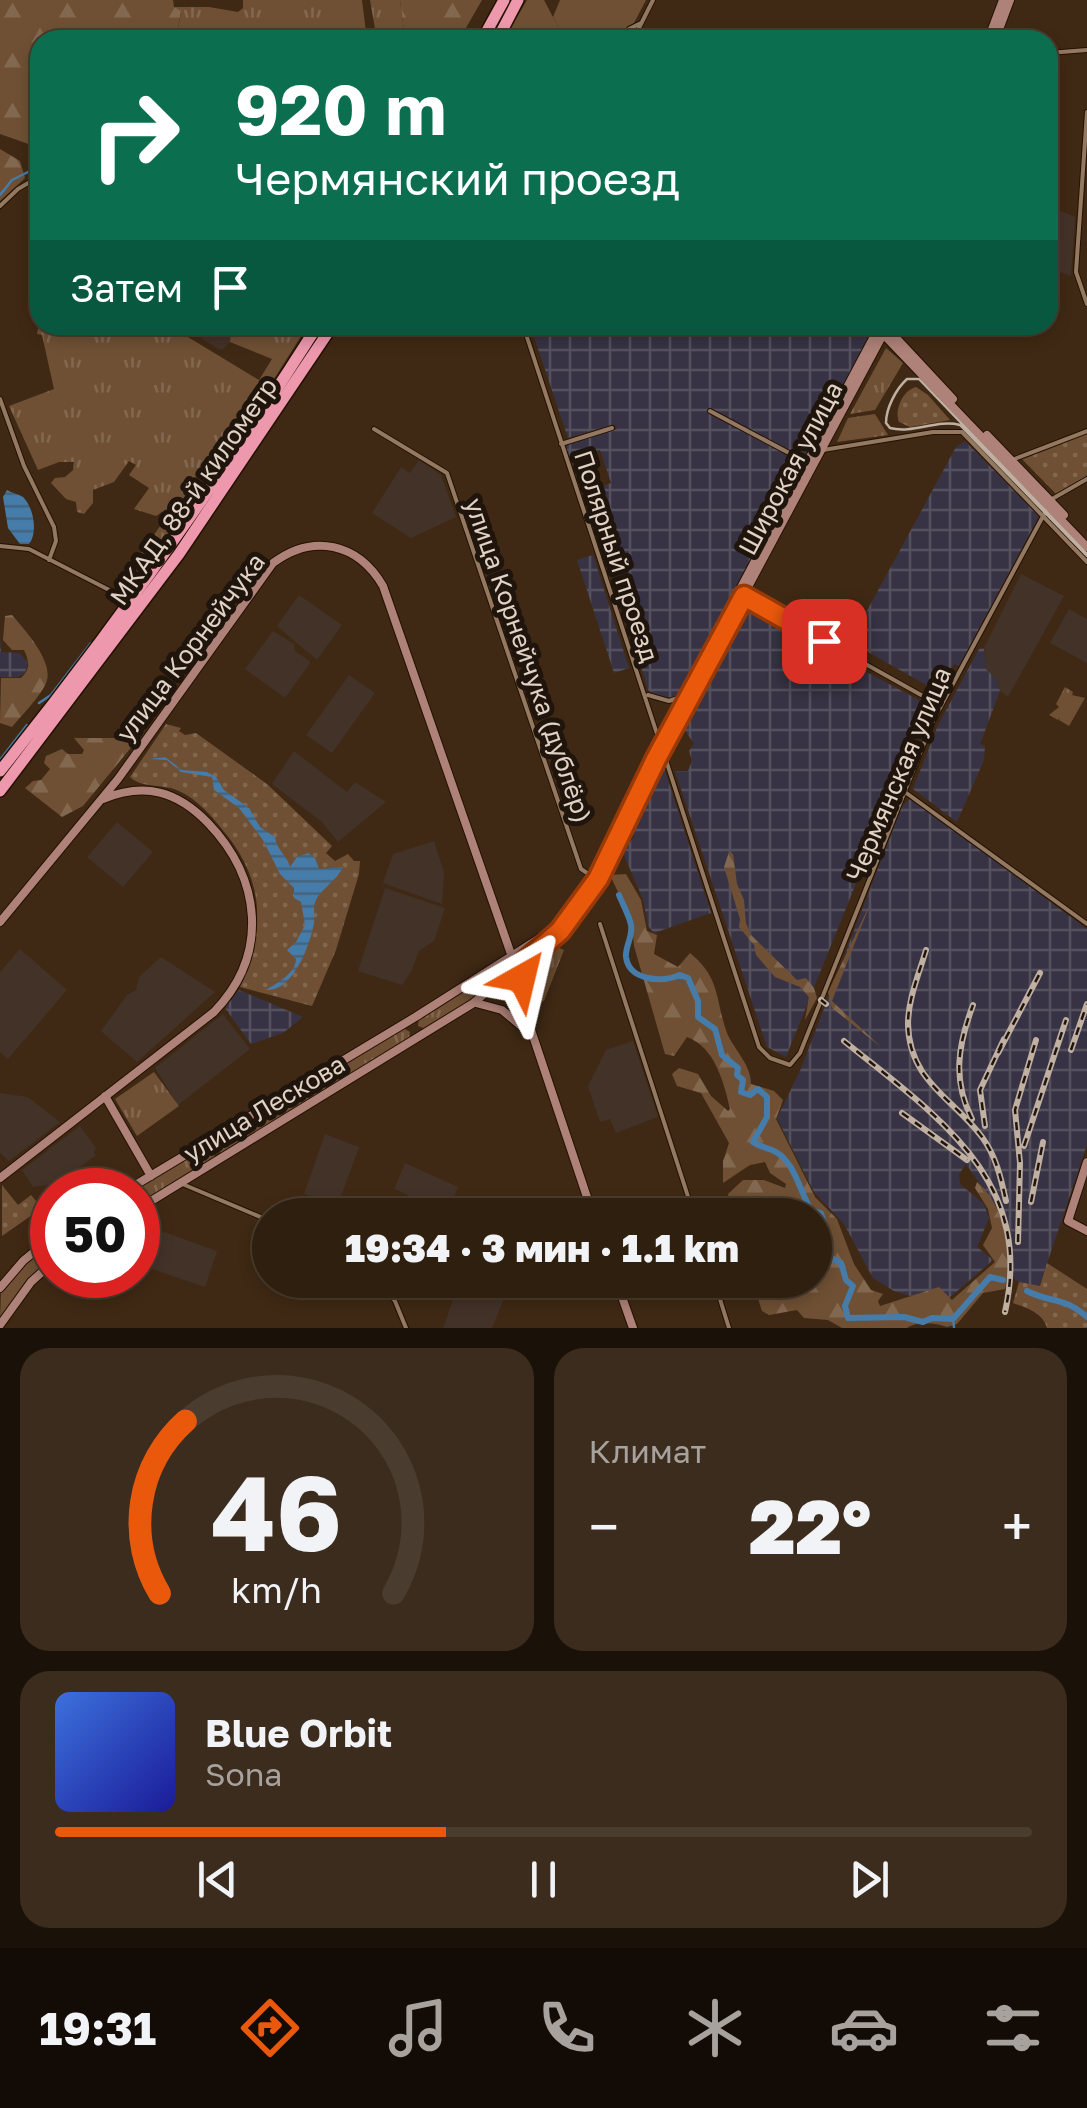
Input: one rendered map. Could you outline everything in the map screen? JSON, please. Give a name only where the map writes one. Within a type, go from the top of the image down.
[{"type":"highway","points":[[488,30],[504,0]]},
{"type":"highway","points":[[502,30],[518,0]]},
{"type":"highway","name":"МКАД, 88-й километр","points":[[81,676],[208,494],[311,335]]},
{"type":"highway","name":"МКАД, 88-й километр","points":[[81,676],[188,541],[325,335]]},
{"type":"highway","points":[[0,770],[81,676]]},
{"type":"highway","points":[[0,791],[81,676]]},
{"type":"main road","points":[[996,30],[1007,0]]},
{"type":"main road","name":"Широкая улица","points":[[811,465],[836,427],[880,335]]},
{"type":"main road","name":"Широкая улица","points":[[545,940],[567,916],[618,832],[684,699],[880,335]]},
{"type":"main road","points":[[891,335],[984,447],[1049,504]]},
{"type":"main road","points":[[892,335],[1087,544]]},
{"type":"main road","name":"улица Корнейчука","points":[[115,786],[273,564],[303,547],[333,545],[349,551],[367,564],[383,586],[512,955],[521,965]]},
{"type":"main road","name":"Широкая улица","points":[[545,940],[578,909],[598,879],[661,744]]},
{"type":"main road","points":[[124,770],[134,788]]},
{"type":"main road","points":[[115,786],[134,788]]},
{"type":"main road","points":[[0,1178],[223,1002],[244,965],[250,942],[250,897],[230,848],[182,800],[161,791],[115,786]]},
{"type":"main road","points":[[0,922],[115,786]]},
{"type":"main road","name":"улица Лескова","points":[[160,1170],[512,955],[545,940]]},
{"type":"main road","name":"улица Лескова","points":[[160,1195],[472,1004],[545,940]]},
{"type":"main road","points":[[521,965],[523,1008],[587,1198]]},
{"type":"main road","points":[[472,1004],[481,1002],[511,1015],[532,1036]]},
{"type":"main road","points":[[511,1015],[517,1015],[523,1008]]},
{"type":"main road","points":[[417,1016],[417,1027],[429,1032]]},
{"type":"main road","points":[[105,1096],[142,1168]]},
{"type":"main road","points":[[204,1143],[217,1146],[217,1160]]},
{"type":"main road","points":[[1087,1162],[1068,1221],[1087,1231]]},
{"type":"main road","points":[[1075,1200],[1087,1177]]},
{"type":"main road","points":[[0,1288],[30,1255]]},
{"type":"main road","points":[[0,1325],[30,1282]]},
{"type":"main road","points":[[622,1298],[632,1328]]},
{"type":"street","points":[[641,23],[653,0]]},
{"type":"street","points":[[1058,52],[1087,50]]},
{"type":"street","points":[[1087,112],[1076,272],[1087,304]]},
{"type":"street","points":[[0,206],[30,182]]},
{"type":"street","name":"Полярный проезд","points":[[526,335],[759,1047],[770,1058],[790,1065]]},
{"type":"street","points":[[0,399],[24,466],[54,527],[56,541],[49,560]]},
{"type":"street","points":[[710,411],[811,465]]},
{"type":"street","points":[[836,427],[832,436],[840,446]]},
{"type":"street","points":[[561,444],[612,428]]},
{"type":"street","name":"улица Корнейчука (дублёр)","points":[[374,429],[442,470],[450,479],[581,869],[593,877]]},
{"type":"street","points":[[1012,460],[1087,431]]},
{"type":"street","points":[[823,450],[933,432],[962,432],[984,447],[1087,562]]},
{"type":"street","points":[[1049,504],[1087,479]]},
{"type":"street","name":"Чермянская улица","points":[[790,1065],[800,1053],[941,706],[1049,504]]},
{"type":"street","points":[[0,546],[20,546],[118,594],[130,594],[140,587]]},
{"type":"street","points":[[118,594],[123,603],[122,613]]},
{"type":"street","points":[[741,595],[941,706]]},
{"type":"street","points":[[645,694],[670,701],[684,699]]},
{"type":"street","points":[[905,792],[1087,924]]},
{"type":"street","points":[[600,924],[689,1198]]},
{"type":"street","points":[[402,1025],[413,1029],[412,1042]]},
{"type":"street","points":[[180,1183],[252,1214]]},
{"type":"street","points":[[392,1298],[406,1328]]},
{"type":"street","points":[[720,1298],[729,1328]]},
{"type":"shaded area","points":[[1058,210],[1075,217],[1071,276],[1058,271]]},
{"type":"shaded area","points":[[197,335],[231,335],[222,350]]},
{"type":"shaded area","points":[[533,335],[870,335],[683,688],[674,698],[656,696],[648,690],[587,491],[611,483],[600,450],[569,456],[565,446],[617,429],[614,424],[568,438]]},
{"type":"shaded area","points":[[965,441],[1039,516],[959,666],[954,664],[937,691],[850,642],[956,447]]},
{"type":"shaded area","points":[[419,460],[441,475],[456,517],[411,538],[372,513],[401,467],[410,473]]},
{"type":"shaded area","points":[[593,555],[629,668],[614,673],[577,560]]},
{"type":"shaded area","points":[[1021,574],[1064,596],[1008,697],[986,669],[984,648]]},
{"type":"shaded area","points":[[299,595],[342,625],[317,660],[277,626]]},
{"type":"shaded area","points":[[750,609],[928,705],[786,1057],[767,1047],[675,771],[688,771],[692,761],[689,751],[694,744],[682,726]]},
{"type":"shaded area","points":[[1069,609],[1087,619],[1087,663],[1050,643]]},
{"type":"shaded area","points":[[273,631],[294,644],[295,651],[311,662],[285,698],[245,669]]},
{"type":"shaded area","points":[[0,633],[1,652],[19,653],[28,662],[25,673],[18,677],[0,677]]},
{"type":"shaded area","points":[[984,648],[986,668],[997,680],[1000,691],[980,744],[985,746],[984,760],[957,822],[913,789],[938,725],[979,649]]},
{"type":"shaded area","points":[[349,675],[375,693],[332,753],[306,735]]},
{"type":"shaded area","points":[[294,751],[347,792],[355,782],[386,802],[338,842],[322,822],[272,784]]},
{"type":"shaded area","points":[[663,765],[711,913],[654,933],[648,926],[643,899],[622,851],[634,837],[631,828],[656,770]]},
{"type":"shaded area","points":[[910,799],[1087,929],[1087,1145],[1039,1287],[1009,1275],[1009,1248],[1002,1216],[966,1164],[959,1174],[960,1184],[984,1204],[989,1218],[977,1247],[993,1260],[948,1299],[917,1298],[894,1291],[873,1278],[844,1224],[832,1211],[832,1198],[820,1198],[814,1192],[777,1118],[800,1071],[902,806]]},
{"type":"shaded area","points":[[117,822],[153,852],[123,887],[87,857]]},
{"type":"shaded area","points":[[434,841],[444,872],[442,904],[383,883],[393,854]]},
{"type":"shaded area","points":[[385,888],[445,908],[434,941],[419,951],[402,985],[358,971]]},
{"type":"shaded area","points":[[20,949],[67,990],[8,1059],[0,1052],[0,972]]},
{"type":"shaded area","points":[[161,957],[215,992],[137,1062],[101,1031],[127,995],[136,990],[139,977]]},
{"type":"shaded area","points":[[239,990],[303,1017],[283,1033],[251,1044],[225,1008]]},
{"type":"shaded area","points":[[223,1014],[250,1049],[178,1105],[155,1068]]},
{"type":"shaded area","points":[[633,1041],[658,1117],[616,1133],[610,1119],[600,1122],[588,1086],[606,1050]]},
{"type":"shaded area","points":[[0,1093],[28,1097],[60,1122],[9,1161],[0,1153]]},
{"type":"shaded area","points":[[80,1126],[96,1148],[96,1155],[79,1168],[30,1168],[30,1182],[22,1170]]},
{"type":"shaded area","points":[[325,1134],[359,1147],[340,1198],[304,1194]]},
{"type":"shaded area","points":[[405,1163],[458,1187],[454,1198],[407,1198],[408,1195],[394,1189]]},
{"type":"shaded area","points":[[164,1232],[217,1251],[205,1287],[160,1272],[160,1234]]},
{"type":"shaded area","points":[[454,1298],[504,1298],[492,1328],[443,1328]]},
{"type":"green space","points":[[0,0],[173,0],[174,7],[181,11],[178,30],[30,30],[30,144],[0,134]]},
{"type":"green space","points":[[243,0],[362,0],[366,30],[178,30],[181,12],[174,7],[238,12],[243,8]]},
{"type":"green space","points":[[370,0],[400,0],[404,30],[375,30]]},
{"type":"green space","points":[[400,0],[482,0],[465,30],[404,30]]},
{"type":"green space","points":[[527,0],[544,0],[560,30],[510,30]]},
{"type":"green space","points":[[560,0],[646,0],[628,30],[560,30],[553,17]]},
{"type":"green space","points":[[0,149],[20,161],[25,178],[0,201]]},
{"type":"green space","points":[[42,335],[185,335],[259,380],[272,359],[230,342],[231,335],[302,335],[127,592],[115,590],[168,515],[162,512],[156,516],[134,509],[149,488],[129,475],[136,465],[129,461],[114,482],[93,490],[93,503],[84,514],[77,512],[76,502],[66,499],[51,483],[73,470],[74,462],[59,462],[38,470],[9,406],[54,389]]},
{"type":"green space","points":[[886,348],[903,363],[875,410],[850,414]]},
{"type":"green space","points":[[916,387],[950,420],[910,427],[899,422],[901,401]]},
{"type":"green space","points":[[875,414],[888,435],[837,442],[848,418]]},
{"type":"green space","points":[[1087,432],[1087,478],[1056,494],[1022,459],[1022,456]]},
{"type":"green space","points":[[12,615],[37,647],[48,675],[40,694],[12,727],[0,723],[1,678],[21,678],[28,665],[24,650],[12,650],[3,640],[5,616]]},
{"type":"green space","points":[[1065,687],[1072,695],[1085,698],[1069,726],[1060,717],[1058,720],[1049,715],[1059,707],[1056,704]]},
{"type":"green space","points":[[166,724],[181,728],[179,731],[185,735],[196,733],[267,784],[332,846],[326,853],[335,861],[348,854],[354,861],[360,861],[336,950],[312,1006],[240,987],[257,924],[257,904],[246,866],[221,828],[192,799],[175,789],[130,777]]},
{"type":"green space","points":[[74,738],[125,738],[134,744],[83,806],[62,817],[25,788],[41,780],[50,769],[44,763],[46,756],[62,749],[68,754],[82,754],[84,750]]},
{"type":"green space","points":[[729,852],[733,854],[751,935],[797,980],[806,978],[814,988],[817,998],[805,1020],[809,997],[800,987],[775,977],[739,927],[724,867]]},
{"type":"green space","points":[[626,874],[641,900],[647,931],[657,935],[654,954],[678,967],[690,953],[707,971],[727,1033],[745,1064],[751,1084],[774,1091],[783,1100],[776,1119],[816,1198],[729,1198],[728,1194],[743,1180],[764,1180],[785,1188],[786,1184],[770,1173],[765,1162],[750,1165],[723,1183],[723,1161],[729,1143],[701,1093],[677,1086],[672,1074],[679,1068],[698,1074],[711,1096],[728,1111],[725,1088],[711,1057],[697,1042],[687,1037],[674,1056],[665,1054],[634,946],[632,922],[610,875]]},
{"type":"green space","points":[[871,902],[832,1001],[881,1047],[832,1008],[828,992]]},
{"type":"green space","points":[[552,945],[564,950],[544,1001],[529,1005],[528,973]]},
{"type":"green space","points":[[511,960],[515,965],[482,993],[426,1029],[418,1026],[419,1016]]},
{"type":"green space","points":[[403,1028],[410,1032],[409,1039],[221,1154],[214,1141]]},
{"type":"green space","points":[[154,1072],[179,1106],[137,1136],[115,1099]]},
{"type":"green space","points":[[208,1145],[215,1150],[214,1159],[160,1192],[160,1174]]},
{"type":"green space","points":[[977,1182],[1001,1217],[1008,1260],[1005,1289],[983,1293],[957,1324],[842,1328],[828,1320],[804,1318],[797,1310],[769,1315],[762,1311],[758,1298],[832,1298],[832,1214],[854,1264],[871,1290],[883,1294],[878,1301],[880,1306],[939,1287],[952,1300],[995,1262],[983,1245],[992,1228],[988,1209],[975,1188]]},
{"type":"green space","points":[[2,1185],[18,1205],[30,1196],[30,1216],[2,1236]]},
{"type":"green space","points":[[30,1260],[30,1278],[0,1319],[1,1293]]},
{"type":"green space","points":[[1047,1263],[1087,1289],[1087,1328],[1047,1328],[1038,1315],[1013,1303],[1019,1282],[1040,1286]]},
{"type":"water","points":[[7,490],[23,497],[30,507],[34,527],[29,544],[20,544],[8,528],[3,497]]},
{"type":"water","points":[[165,757],[182,770],[207,772],[216,777],[224,790],[249,808],[260,827],[275,837],[290,867],[297,857],[308,853],[319,869],[343,867],[315,901],[312,932],[299,966],[276,989],[266,990],[285,977],[295,964],[296,959],[287,950],[305,925],[301,902],[294,898],[294,888],[280,874],[263,840],[239,808],[214,790],[212,777],[181,772],[167,760],[150,759]]},
{"type":"waterway","points":[[0,195],[12,180],[30,171]]},
{"type":"waterway","points":[[39,703],[51,695],[91,643]]},
{"type":"waterway","points":[[0,760],[27,725]]},
{"type":"waterway","points":[[619,895],[631,925],[628,965],[648,978],[688,978],[698,1001],[698,1017],[715,1029],[722,1055],[738,1068],[737,1075],[743,1080],[741,1092],[750,1095],[758,1089],[767,1097],[767,1117],[753,1142],[783,1157],[811,1210],[821,1213],[828,1236],[822,1250],[841,1263],[846,1280],[853,1286],[845,1306],[848,1318],[904,1317],[923,1322],[932,1318],[953,1319],[990,1277],[1003,1280]]},
{"type":"waterway","points":[[1027,1291],[1071,1306],[1087,1317]]},
{"type":"waterway","points":[[953,1319],[954,1327]]},
{"type":"tram line","points":[[1087,554],[919,379],[903,383],[888,411],[886,423],[890,428],[960,425],[1087,556]]},
{"type":"railway","points":[[926,950],[910,1005],[910,1044],[924,1075],[987,1144],[1006,1201]]},
{"type":"railway","points":[[998,1053],[1040,973]]},
{"type":"railway","points":[[821,1000],[826,1004]]},
{"type":"railway","points":[[1071,1050],[1087,1004]]},
{"type":"railway","points":[[972,1119],[962,1090],[959,1062],[973,1005]]},
{"type":"railway","points":[[1024,1146],[1066,1020]]},
{"type":"railway","points":[[985,1126],[980,1090],[1004,1039]]},
{"type":"railway","points":[[1018,1242],[1020,1163],[1015,1110],[1036,1040]]},
{"type":"railway","points":[[844,1041],[943,1124],[970,1154],[991,1187],[1005,1224],[1010,1265],[1005,1312]]},
{"type":"railway","points":[[902,1113],[967,1160]]},
{"type":"railway","points":[[1031,1202],[1043,1142]]},
{"type":"route","points":[[522,978],[521,965],[560,931],[598,879],[656,759],[744,596],[824,641]]}]
